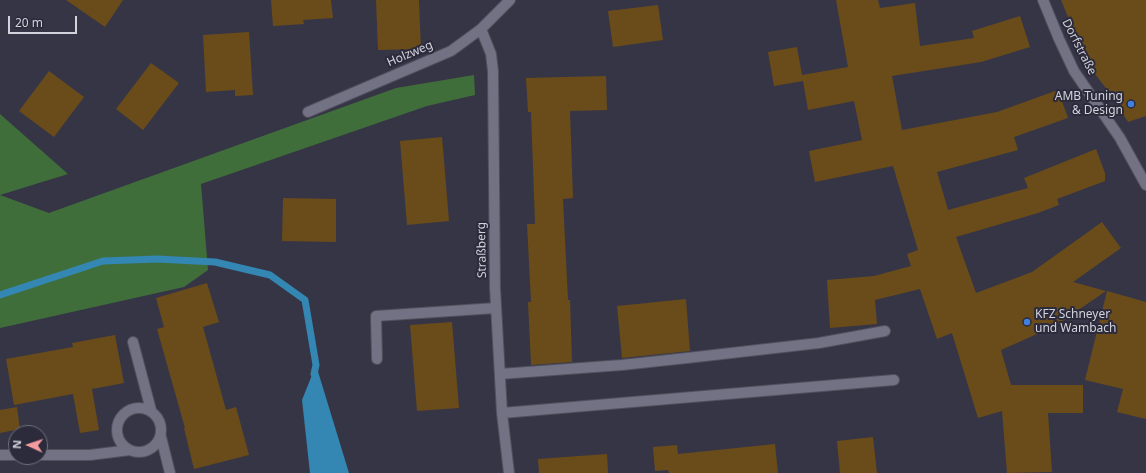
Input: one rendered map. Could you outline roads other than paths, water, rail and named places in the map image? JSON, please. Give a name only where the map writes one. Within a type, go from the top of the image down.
[{"type":"street","name":"Holzweg","points":[[308,112],[451,51],[481,29],[510,0]]},
{"type":"street","name":"Dorfstraße","points":[[1043,0],[1074,71],[1120,138],[1146,185]]},
{"type":"street","name":"Straßberg","points":[[481,29],[491,54],[493,71],[496,308],[502,413],[509,473]]},
{"type":"street","points":[[377,360],[376,316],[496,308]]},
{"type":"street","points":[[500,374],[622,365],[820,343],[885,331]]},
{"type":"street","points":[[132,342],[151,410]]},
{"type":"street","points":[[502,413],[894,380]]},
{"type":"street","points":[[137,407],[151,410],[157,415],[160,422],[162,429],[161,437],[158,443],[145,452],[130,450],[119,441],[117,426],[119,419],[130,409],[137,407]]},
{"type":"street","points":[[161,437],[170,473]]},
{"type":"street","points":[[48,455],[90,455],[130,450]]},
{"type":"water","points":[[316,365],[349,473],[310,473],[302,400]]},
{"type":"waterway","points":[[0,295],[103,261],[157,259],[215,262],[270,275],[305,300],[316,365],[314,374]]},
{"type":"place","name":"AMB Tuning & Design","points":[[1131,104]]},
{"type":"place","name":"KFZ Schneyer und Wambach","points":[[1027,322]]}]
